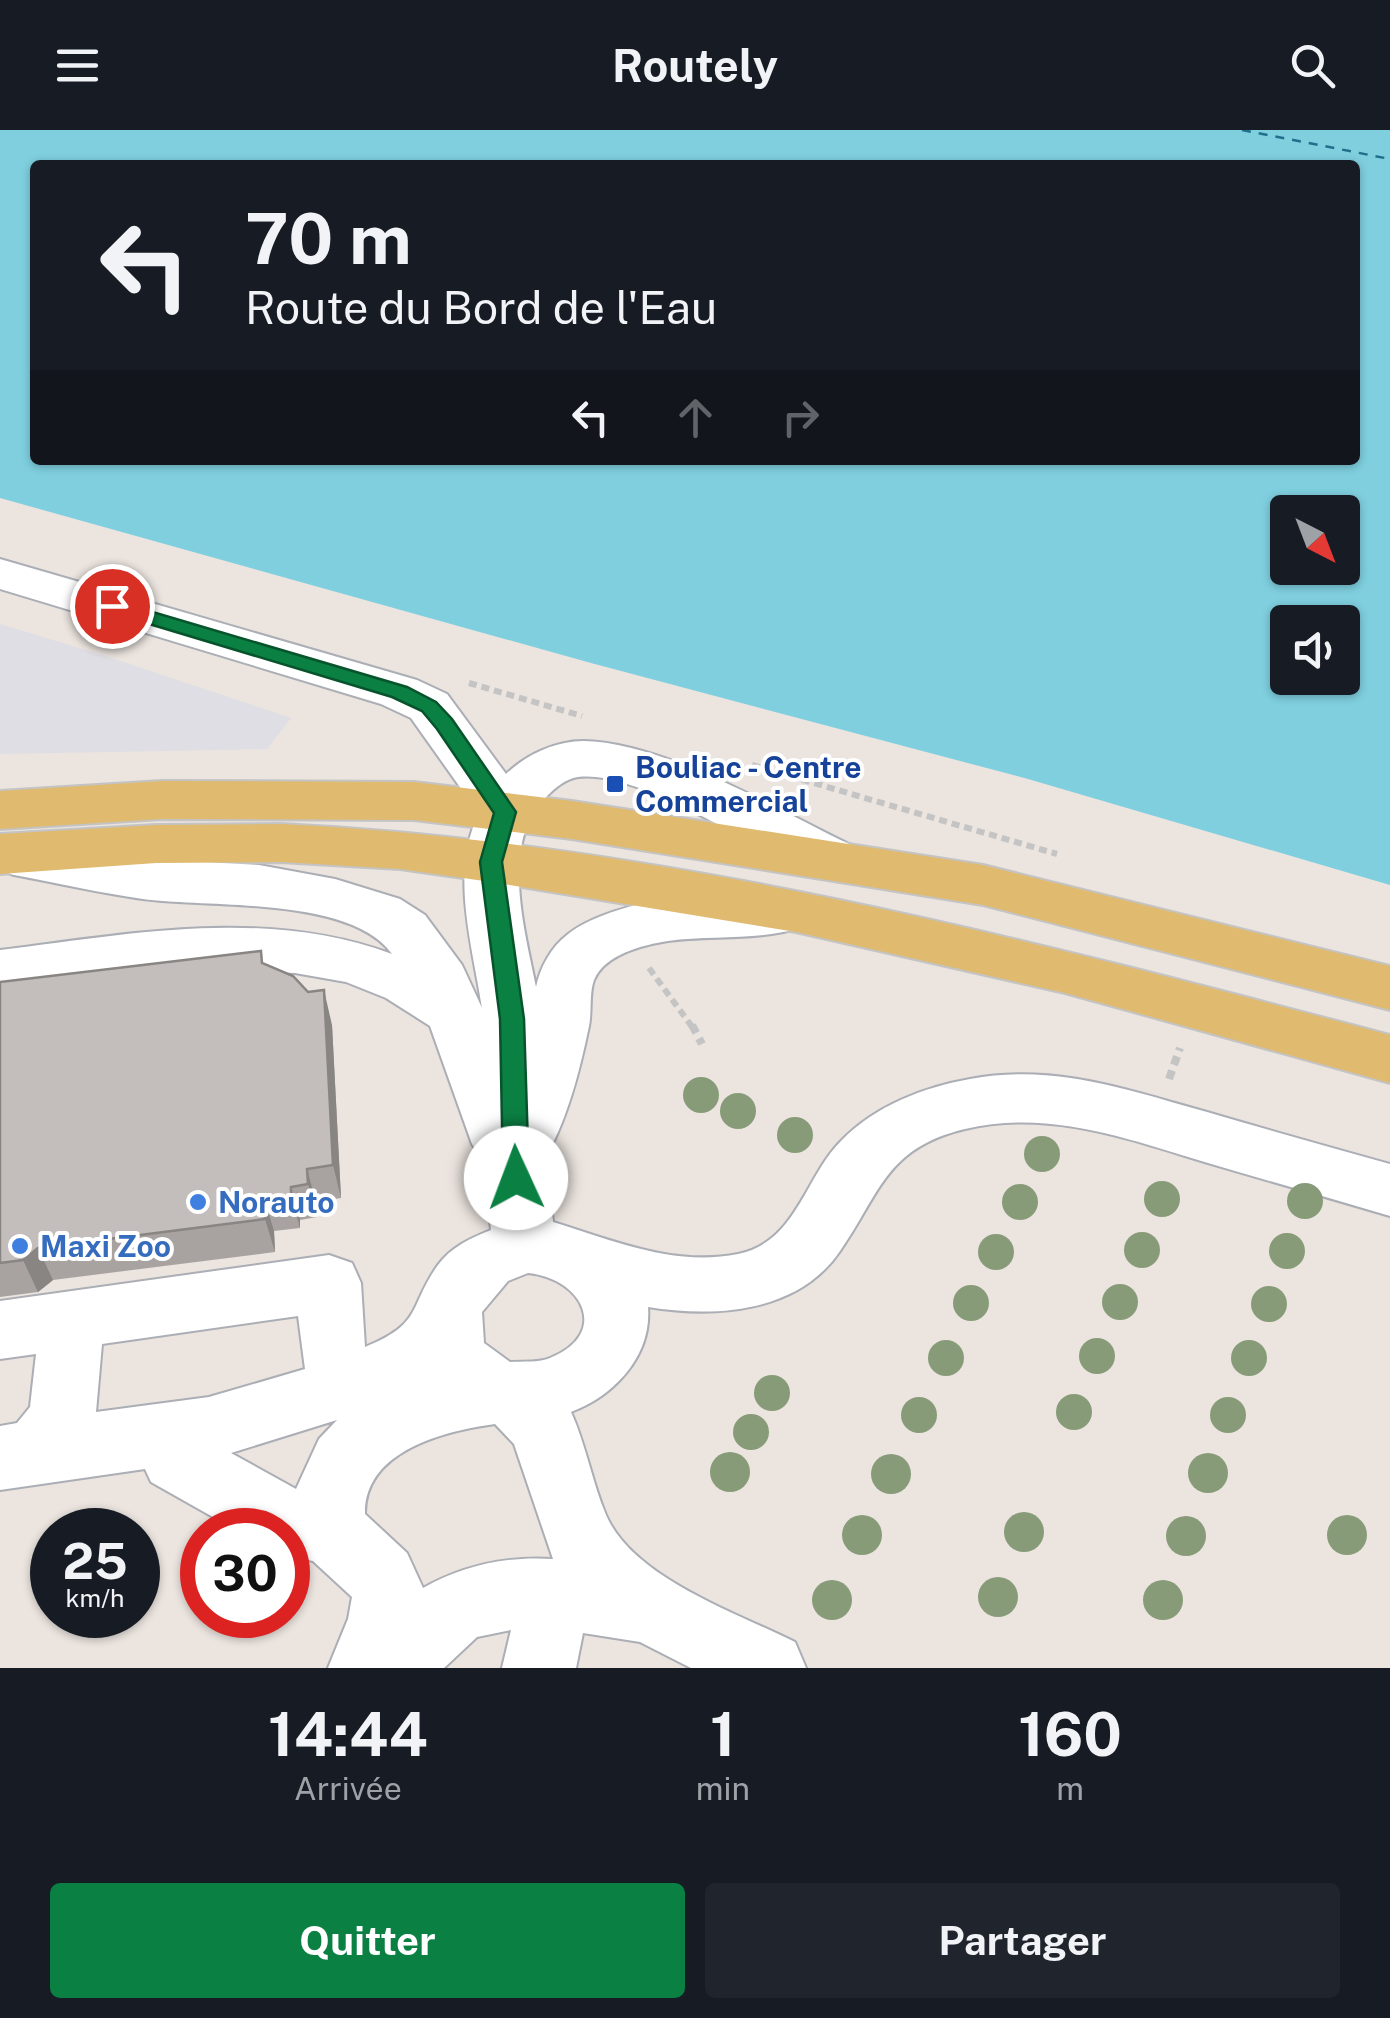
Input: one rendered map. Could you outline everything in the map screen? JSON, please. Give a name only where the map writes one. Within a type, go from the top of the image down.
[{"type":"main road","points":[[2,839],[282,843],[400,849],[498,837],[832,859],[983,885],[1390,988]]},
{"type":"main road","points":[[498,837],[796,912],[1065,971],[1390,1059]]},
{"type":"street","points":[[0,574],[399,692],[429,706],[445,724],[498,837],[512,1019],[516,1178],[526,1245]]},
{"type":"street","points":[[2,839],[145,879],[259,885],[335,900],[380,914],[405,930],[442,981],[516,1178]]},
{"type":"street","points":[[516,1178],[562,1015],[567,973],[581,953],[621,931],[690,918],[796,912]]},
{"type":"street","points":[[0,972],[177,951],[290,950],[324,954],[367,966],[428,992],[456,1014]]},
{"type":"street","points":[[769,1668],[647,1607],[593,1560],[576,1531],[543,1426],[508,1392],[471,1374],[458,1360],[447,1325],[450,1302],[461,1280],[479,1264],[501,1251],[526,1245],[549,1246],[591,1264],[646,1280],[700,1287],[726,1286],[763,1276],[811,1241],[861,1159],[890,1134],[905,1124],[994,1097],[1044,1095],[1084,1102],[1390,1190]]},
{"type":"street","points":[[330,1530],[333,1482],[346,1456],[386,1428],[440,1403],[508,1392],[536,1393],[563,1386],[587,1372],[604,1352],[614,1329],[614,1304],[606,1282],[591,1264]]},
{"type":"street","points":[[0,1330],[330,1283],[332,1346],[344,1388]]},
{"type":"street","points":[[18,1456],[54,1436],[64,1418],[70,1321]]},
{"type":"street","points":[[18,1456],[209,1428],[344,1388],[414,1358],[447,1325]]},
{"type":"street","points":[[176,1433],[175,1459],[292,1524],[330,1530],[384,1579],[390,1599],[383,1630],[365,1668]]},
{"type":"street","points":[[400,1668],[429,1629],[458,1608],[517,1590],[647,1607]]},
{"type":"street","points":[[539,1668],[555,1595]]},
{"type":"path","points":[[644,962],[689,1020],[702,1044]]},
{"type":"shaded area","points":[[0,624],[291,718],[267,749],[0,754]]},
{"type":"water","points":[[0,130],[1390,130],[1390,885],[1028,779],[591,663],[0,498]]},
{"type":"building","points":[[261,951],[262,963],[293,976],[308,992],[324,990],[333,1165],[307,1169],[308,1184],[291,1187],[291,1195],[264,1198],[265,1219],[38,1248],[23,1260],[0,1263],[0,982]]},
{"type":"ferry route","points":[[1242,130],[1390,159]]},
{"type":"place","name":"Bouliac - Centre Commercial","points":[[615,784]]},
{"type":"place","name":"Norauto","points":[[198,1202]]},
{"type":"place","name":"Maxi Zoo","points":[[20,1246]]},
{"type":"route","points":[[112,606],[399,692],[429,706],[445,724],[505,812],[491,862],[512,1019],[516,1178]]}]
